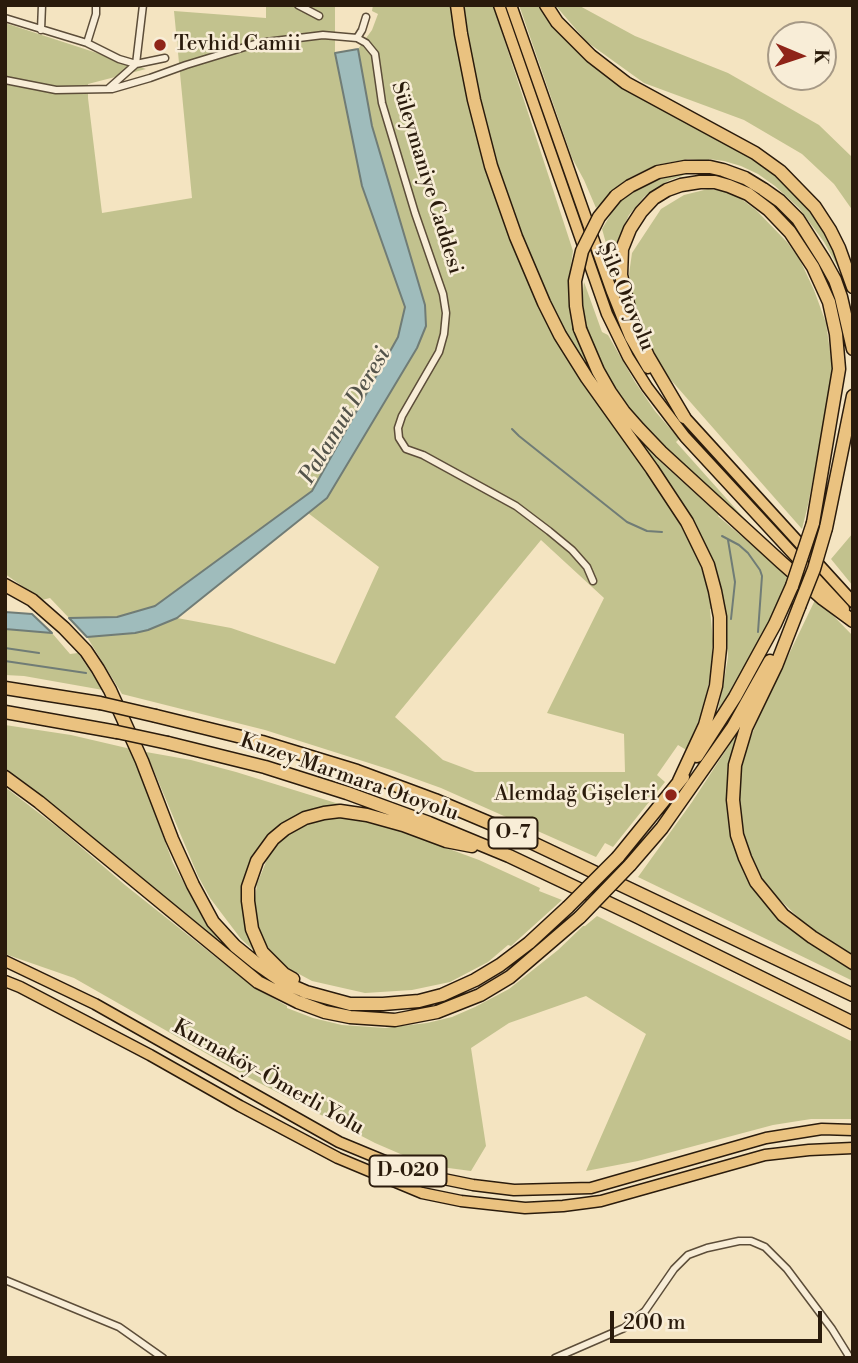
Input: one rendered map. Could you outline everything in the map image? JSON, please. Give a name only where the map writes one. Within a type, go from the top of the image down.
[{"type":"highway","points":[[457,5],[483,138],[504,205],[532,274],[560,335],[687,522],[712,578],[720,617],[716,686],[705,725],[679,781]]},
{"type":"highway","name":"Şile Otoyolu","points":[[499,5],[607,314],[628,357],[685,437],[853,620]]},
{"type":"highway","name":"Şile Otoyolu","points":[[511,5],[612,292],[630,337],[654,379],[684,417],[853,602]]},
{"type":"highway","points":[[546,5],[557,22],[591,56],[626,83],[755,153],[780,171],[815,207],[830,230],[853,287]]},
{"type":"highway","points":[[853,349],[835,280],[798,219],[763,189],[745,178],[723,170],[685,167],[658,172],[630,186],[616,196],[599,217],[582,251],[575,281],[580,329],[598,371],[624,412],[661,452],[797,577],[853,620]]},
{"type":"highway","points":[[5,585],[32,600],[86,651],[110,690],[193,885],[214,922],[235,946],[283,982],[306,992],[350,1004],[419,1001],[442,995],[500,965],[568,907],[618,857],[708,742],[769,636],[792,586],[813,523],[839,369],[836,334],[829,302],[813,267],[790,232],[769,210],[748,194],[715,182],[681,185],[654,198],[630,229],[622,249],[621,275],[632,321],[648,356],[684,417]]},
{"type":"highway","points":[[826,528],[853,396]]},
{"type":"highway","points":[[853,431],[845,473],[814,569],[776,666],[746,728],[734,765],[733,800],[737,835],[757,882],[783,915],[853,963]]},
{"type":"highway","points":[[5,777],[258,982],[298,1002],[325,1012],[350,1017],[395,1020],[437,1012],[480,995],[510,977],[580,917],[630,865],[662,828],[733,727],[799,607]]},
{"type":"highway","name":"Kuzey Marmara Otoyolu","points":[[5,688],[100,703],[156,716],[262,741],[357,771],[499,827],[853,995]]},
{"type":"highway","name":"Kuzey Marmara Otoyolu","points":[[5,712],[117,732],[265,767],[429,823],[509,856],[853,1023]]},
{"type":"highway","points":[[330,999],[279,969],[262,952],[252,929],[248,901],[252,874],[268,845],[285,829],[305,818],[340,811],[367,815],[446,841],[509,856]]},
{"type":"highway","name":"Kurnaköy-Ömerli Yolu","points":[[5,961],[95,1004],[339,1142],[414,1173],[473,1185],[514,1190],[591,1188],[766,1138],[822,1129],[853,1130]]},
{"type":"highway","name":"Kurnaköy-Ömerli Yolu","points":[[5,981],[150,1055],[338,1158],[422,1193],[461,1201],[525,1208],[601,1201],[765,1155],[853,1148]]},
{"type":"street","points":[[41,30],[43,5]]},
{"type":"street","points":[[87,43],[96,5]]},
{"type":"street","points":[[108,89],[136,64],[143,5]]},
{"type":"street","points":[[298,5],[318,16]]},
{"type":"street","points":[[5,80],[56,90],[108,89],[258,43],[323,36],[357,38],[366,17]]},
{"type":"street","points":[[5,18],[87,43],[119,59],[136,64],[165,58]]},
{"type":"street","name":"Süleymaniye Caddesi","points":[[357,38],[366,43],[375,54],[382,103],[443,293],[446,313],[439,352],[402,416],[398,428],[399,438],[406,449],[423,455],[504,499],[549,531],[587,567],[593,581]]},
{"type":"street","points":[[555,1358],[624,1328],[645,1311],[674,1269],[688,1255],[707,1248],[751,1241],[765,1247],[787,1269],[850,1358]]},
{"type":"street","points":[[5,1280],[119,1327],[163,1358]]},
{"type":"green space","points":[[266,5],[335,5],[335,53],[362,186],[405,307],[398,337],[312,491],[155,606],[117,617],[69,618],[50,598],[42,600],[5,574],[5,23],[146,69],[88,84],[102,213],[192,198],[174,11],[266,18]]},
{"type":"green space","points":[[373,5],[452,5],[460,65],[477,140],[510,236],[546,323],[571,365],[667,502],[696,553],[705,580],[712,609],[711,672],[703,710],[690,741],[692,743],[688,751],[678,745],[657,775],[665,782],[613,847],[605,843],[596,857],[441,788],[391,770],[265,730],[122,694],[87,637],[135,633],[177,618],[231,628],[335,664],[379,567],[308,513],[327,498],[417,348],[426,326],[425,305],[372,126],[358,49],[372,30],[378,14],[372,11]],"holes":[[[541,540],[604,598],[547,713],[624,734],[625,772],[475,772],[443,760],[395,717]]]},
{"type":"green space","points":[[464,5],[493,5],[573,251],[569,278],[570,313],[589,371],[553,310],[526,246],[497,165],[478,88]]},
{"type":"green space","points":[[519,5],[540,5],[561,35],[588,63],[641,99],[746,154],[782,179],[829,239],[844,278],[824,242],[799,208],[758,174],[724,161],[688,159],[656,165],[629,178],[596,208],[572,158]]},
{"type":"green space","points":[[555,5],[578,5],[635,36],[728,73],[819,125],[853,158],[853,211],[834,184],[802,154],[744,120],[644,83],[587,42]]},
{"type":"green space","points":[[686,173],[644,197],[629,215],[621,232],[623,233],[615,275],[602,229],[617,204],[626,196],[660,178]]},
{"type":"green space","points":[[708,189],[732,192],[756,210],[787,242],[800,260],[826,323],[833,373],[802,529],[663,371],[637,315],[629,274],[632,253],[661,209],[684,195]]},
{"type":"green space","points":[[584,282],[602,332],[608,335],[655,411],[679,439],[676,442],[751,526],[664,447],[635,416],[612,383],[586,329],[582,300]]},
{"type":"green space","points":[[589,371],[653,455],[788,576],[786,586],[755,650],[715,722],[728,657],[719,581],[696,524]]},
{"type":"green space","points":[[853,533],[853,586],[831,559]]},
{"type":"green space","points":[[816,598],[853,636],[853,956],[807,926],[769,889],[754,865],[744,836],[739,805],[745,751]]},
{"type":"green space","points":[[5,629],[52,633],[70,654],[78,653],[103,690],[5,675]]},
{"type":"green space","points":[[743,724],[731,766],[751,881],[853,969],[853,981],[638,877]]},
{"type":"green space","points":[[5,725],[71,735],[131,749],[173,863],[206,924],[225,947],[69,818],[5,769]]},
{"type":"green space","points":[[146,752],[236,772],[352,808],[299,817],[248,874],[262,958],[241,939],[210,898],[198,876]]},
{"type":"green space","points":[[5,787],[252,986],[287,1008],[342,1025],[385,1028],[452,1017],[509,989],[597,916],[853,1042],[853,1119],[811,1119],[773,1125],[638,1161],[586,1171],[646,1034],[586,996],[509,1023],[471,1048],[486,1146],[471,1171],[426,1165],[375,1143],[244,1075],[74,978],[5,954]]},
{"type":"green space","points":[[338,817],[376,822],[479,860],[562,900],[511,946],[508,945],[488,962],[450,982],[412,990],[365,993],[312,981],[286,967],[266,945],[256,915],[257,884],[268,857],[277,844],[290,833],[319,819]]},
{"type":"water","points":[[358,49],[372,126],[425,305],[426,326],[417,348],[327,498],[177,618],[135,633],[87,637],[69,618],[117,617],[155,606],[312,491],[398,337],[405,307],[362,186],[335,53]]},
{"type":"water","points":[[5,612],[32,614],[52,633],[5,629]]},
{"type":"waterway","points":[[512,429],[627,522],[647,531],[662,532]]},
{"type":"waterway","points":[[722,536],[748,553],[760,570],[762,576],[758,632]]},
{"type":"waterway","points":[[728,540],[735,582],[731,619]]},
{"type":"waterway","points":[[5,648],[39,653]]},
{"type":"waterway","points":[[5,661],[86,673]]},
{"type":"place","name":"Tevhid Camii","points":[[160,45]]},
{"type":"place","name":"Alemdağ Gişeleri","points":[[671,795]]},
{"type":"water label","name":"Palamut Deresi","points":[[346,416]]}]
